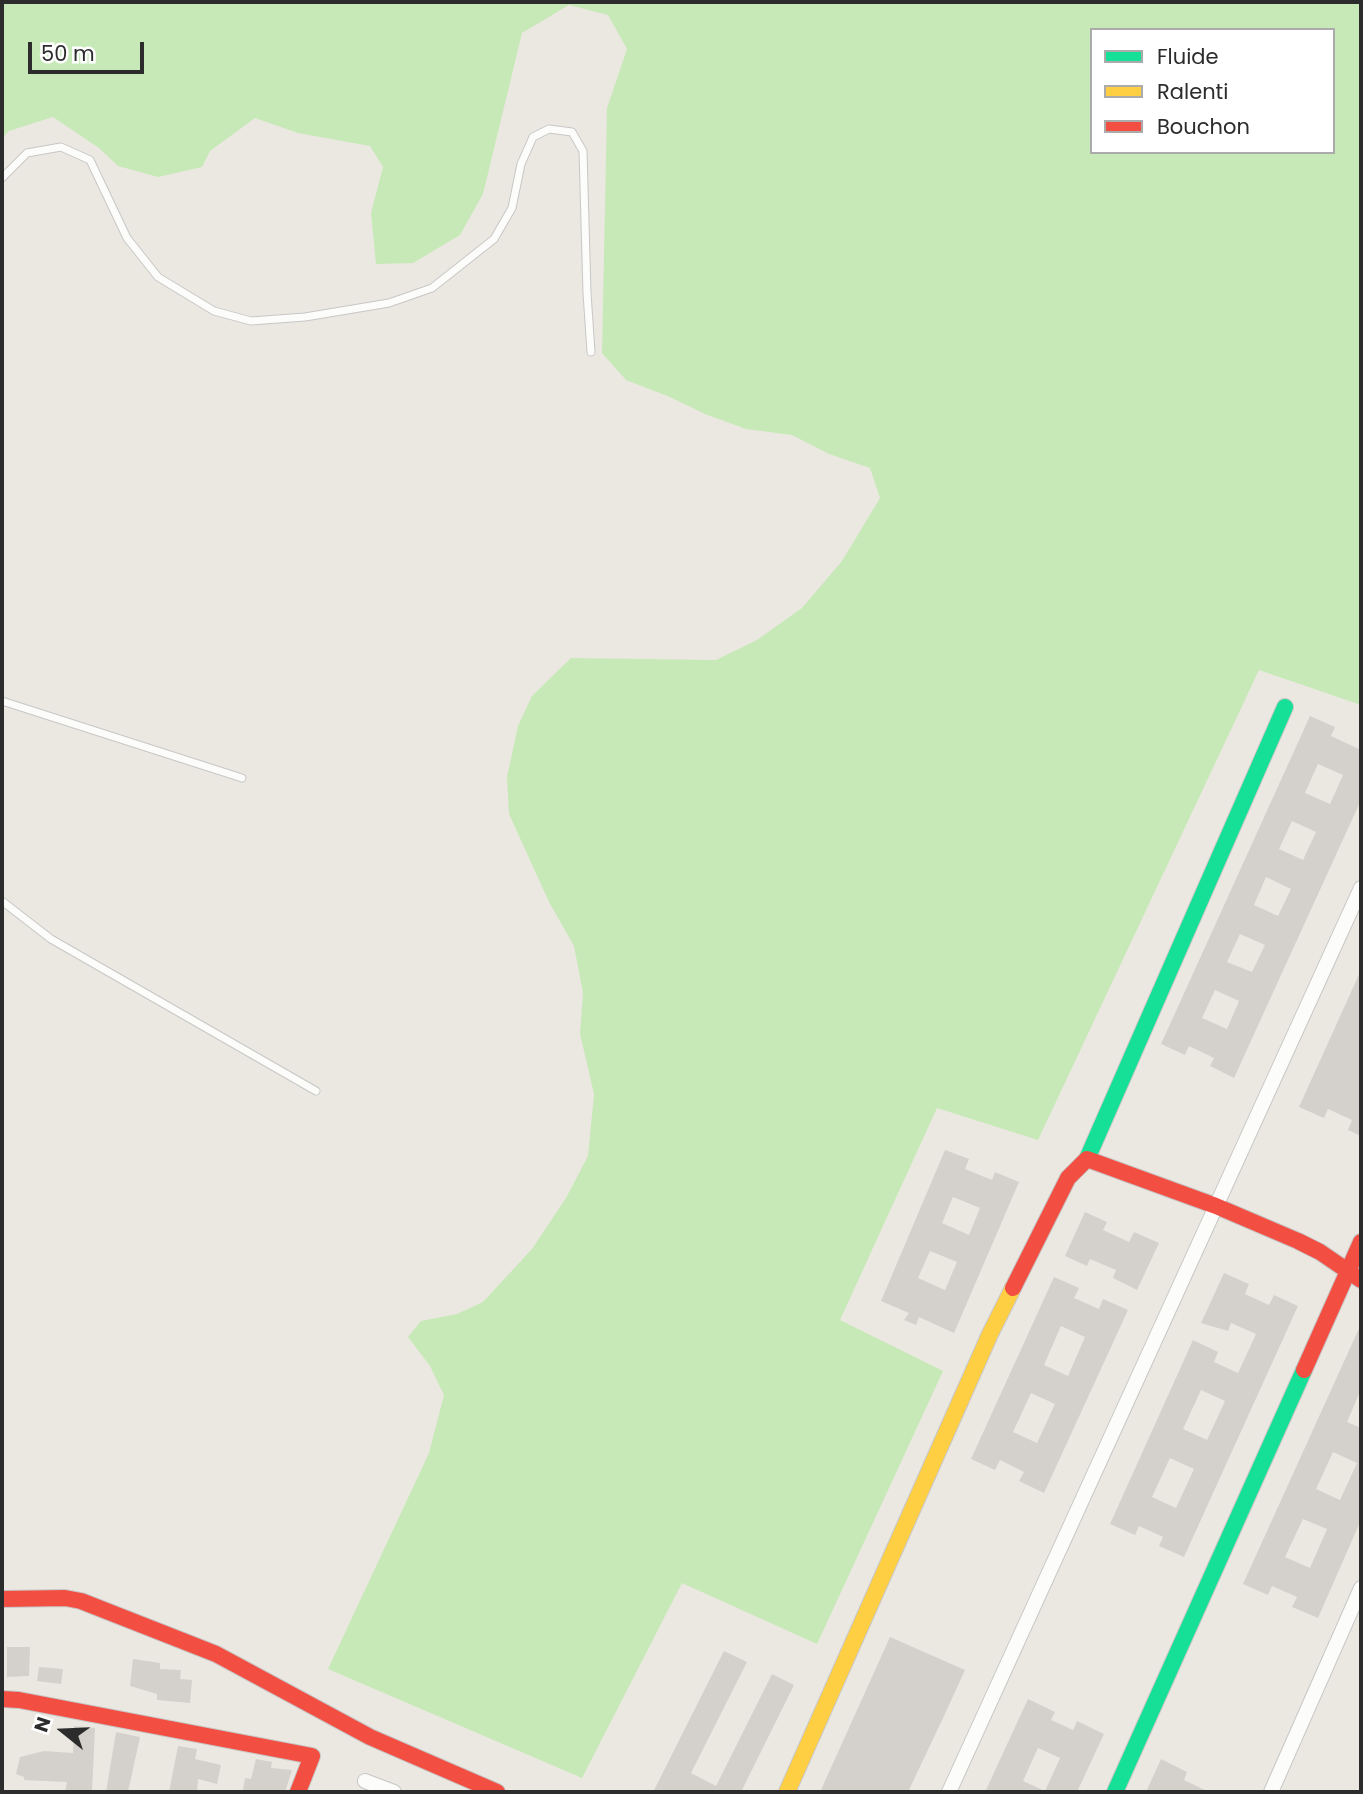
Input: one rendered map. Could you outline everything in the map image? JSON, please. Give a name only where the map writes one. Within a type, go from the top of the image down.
[{"type":"street","points":[[787,1792],[990,1334],[1068,1178],[1087,1159],[1285,707]]},
{"type":"street","points":[[949,1792],[1361,888]]},
{"type":"street","points":[[1087,1159],[1216,1206],[1298,1241],[1320,1252],[1354,1276]]},
{"type":"street","points":[[1115,1792],[1354,1276],[1361,1242]]},
{"type":"street","points":[[1271,1792],[1361,1588]]},
{"type":"street","points":[[2,1599],[65,1598],[81,1601],[216,1654],[370,1737],[497,1792]]},
{"type":"street","points":[[2,1699],[312,1756],[298,1792]]},
{"type":"street","points":[[365,1781],[394,1792]]},
{"type":"lane","points":[[2,178],[27,153],[61,147],[90,160],[127,239],[158,277],[214,311],[239,318],[251,321],[304,317],[389,303],[432,288],[494,239],[512,208],[521,164],[533,137],[549,129],[572,132],[583,151],[591,352]]},
{"type":"lane","points":[[2,701],[242,778]]},
{"type":"lane","points":[[2,901],[51,939],[316,1091]]},
{"type":"green space","points":[[2,2],[1361,2],[1361,705],[1259,670],[1038,1140],[937,1108],[840,1320],[943,1371],[817,1644],[682,1583],[582,1778],[328,1669],[429,1453],[444,1395],[430,1366],[408,1337],[421,1321],[457,1314],[483,1302],[532,1249],[566,1198],[588,1156],[594,1094],[580,1034],[583,993],[574,946],[549,902],[509,814],[507,777],[518,726],[532,696],[571,658],[716,660],[757,640],[802,608],[842,561],[880,498],[870,468],[829,454],[792,435],[746,429],[705,414],[626,380],[602,353],[607,108],[627,49],[608,15],[569,5],[522,33],[483,194],[460,235],[413,263],[376,264],[371,213],[383,167],[370,146],[298,133],[255,118],[210,151],[202,167],[158,177],[118,166],[99,148],[53,117],[9,131],[2,138]]},
{"type":"building","points":[[1310,716],[1335,727],[1331,736],[1361,750],[1361,800],[1234,1078],[1210,1066],[1214,1058],[1189,1046],[1185,1055],[1161,1044]],"holes":[[[1318,764],[1343,775],[1330,804],[1305,793]],[[1292,821],[1316,832],[1303,860],[1279,849]],[[1266,877],[1291,889],[1278,916],[1254,905]],[[1240,934],[1265,945],[1252,972],[1227,962]],[[1215,990],[1239,1001],[1227,1029],[1202,1018]]]},
{"type":"building","points":[[1361,970],[1361,1136],[1348,1130],[1352,1120],[1328,1109],[1324,1118],[1299,1107]]},
{"type":"building","points":[[945,1150],[969,1159],[965,1169],[992,1180],[995,1172],[1019,1182],[954,1333],[919,1317],[916,1325],[904,1320],[909,1313],[881,1301]],"holes":[[[953,1197],[980,1208],[969,1235],[942,1223]],[[930,1251],[957,1262],[945,1290],[918,1278]]]},
{"type":"building","points":[[1085,1212],[1107,1222],[1103,1230],[1129,1242],[1134,1232],[1159,1243],[1137,1290],[1113,1278],[1116,1270],[1090,1259],[1087,1266],[1065,1256]]},
{"type":"building","points":[[1224,1273],[1249,1284],[1245,1294],[1269,1305],[1274,1295],[1298,1306],[1184,1557],[1159,1546],[1163,1537],[1139,1526],[1135,1535],[1110,1524],[1193,1340],[1218,1352],[1214,1362],[1238,1373],[1256,1334],[1231,1323],[1228,1331],[1201,1323]],"holes":[[[1201,1390],[1225,1401],[1207,1440],[1183,1429]],[[1170,1458],[1194,1469],[1176,1508],[1152,1497]]]},
{"type":"building","points":[[1054,1277],[1079,1288],[1074,1298],[1099,1309],[1103,1299],[1128,1310],[1044,1493],[1019,1481],[1024,1472],[1000,1460],[995,1470],[971,1459]],"holes":[[[1061,1326],[1085,1337],[1068,1376],[1044,1365]],[[1031,1393],[1055,1404],[1037,1443],[1013,1432]]]},
{"type":"building","points":[[1361,1324],[1361,1389],[1347,1422],[1361,1428],[1361,1520],[1318,1618],[1292,1607],[1297,1597],[1272,1586],[1268,1595],[1243,1584]],"holes":[[[1333,1452],[1357,1463],[1340,1500],[1316,1489]],[[1303,1519],[1327,1529],[1310,1568],[1285,1557]]]},
{"type":"building","points":[[890,1637],[965,1670],[908,1792],[820,1792]]},
{"type":"building","points":[[7,1647],[30,1647],[29,1676],[7,1677]]},
{"type":"building","points":[[724,1651],[747,1662],[691,1773],[716,1786],[772,1674],[794,1685],[741,1792],[653,1792]]},
{"type":"building","points":[[133,1659],[160,1663],[160,1669],[181,1670],[180,1679],[192,1680],[190,1703],[157,1700],[157,1694],[130,1686]]},
{"type":"building","points":[[39,1667],[63,1669],[61,1684],[37,1681]]},
{"type":"building","points":[[1028,1699],[1055,1712],[1051,1720],[1073,1730],[1077,1721],[1104,1734],[1077,1792],[985,1792]],"holes":[[[1038,1748],[1060,1758],[1045,1791],[1023,1781]]]},
{"type":"building","points":[[74,1726],[95,1728],[92,1792],[65,1792],[67,1782],[24,1780],[24,1777],[16,1774],[20,1757],[44,1751],[73,1753]]},
{"type":"building","points":[[116,1732],[140,1737],[128,1792],[106,1792]]},
{"type":"building","points":[[178,1746],[197,1749],[195,1759],[221,1765],[217,1784],[198,1779],[197,1792],[169,1792]]},
{"type":"building","points":[[256,1759],[272,1762],[271,1768],[292,1770],[285,1792],[243,1790],[245,1778],[251,1779]]},
{"type":"building","points":[[1161,1759],[1187,1772],[1184,1780],[1209,1792],[1146,1792]]},
{"type":"traffic: fast","points":[[1087,1159],[1285,707]]},
{"type":"traffic: fast","points":[[1115,1792],[1304,1370]]},
{"type":"traffic: slow","points":[[787,1792],[990,1334],[1013,1288]]},
{"type":"traffic: jam","points":[[1013,1288],[1068,1178],[1087,1159],[1216,1206],[1298,1241],[1320,1252],[1361,1280]]},
{"type":"traffic: jam","points":[[1304,1370],[1361,1242]]},
{"type":"traffic: jam","points":[[2,1599],[65,1598],[81,1601],[216,1654],[370,1737],[497,1792]]},
{"type":"traffic: jam","points":[[2,1699],[312,1756],[298,1792]]}]
